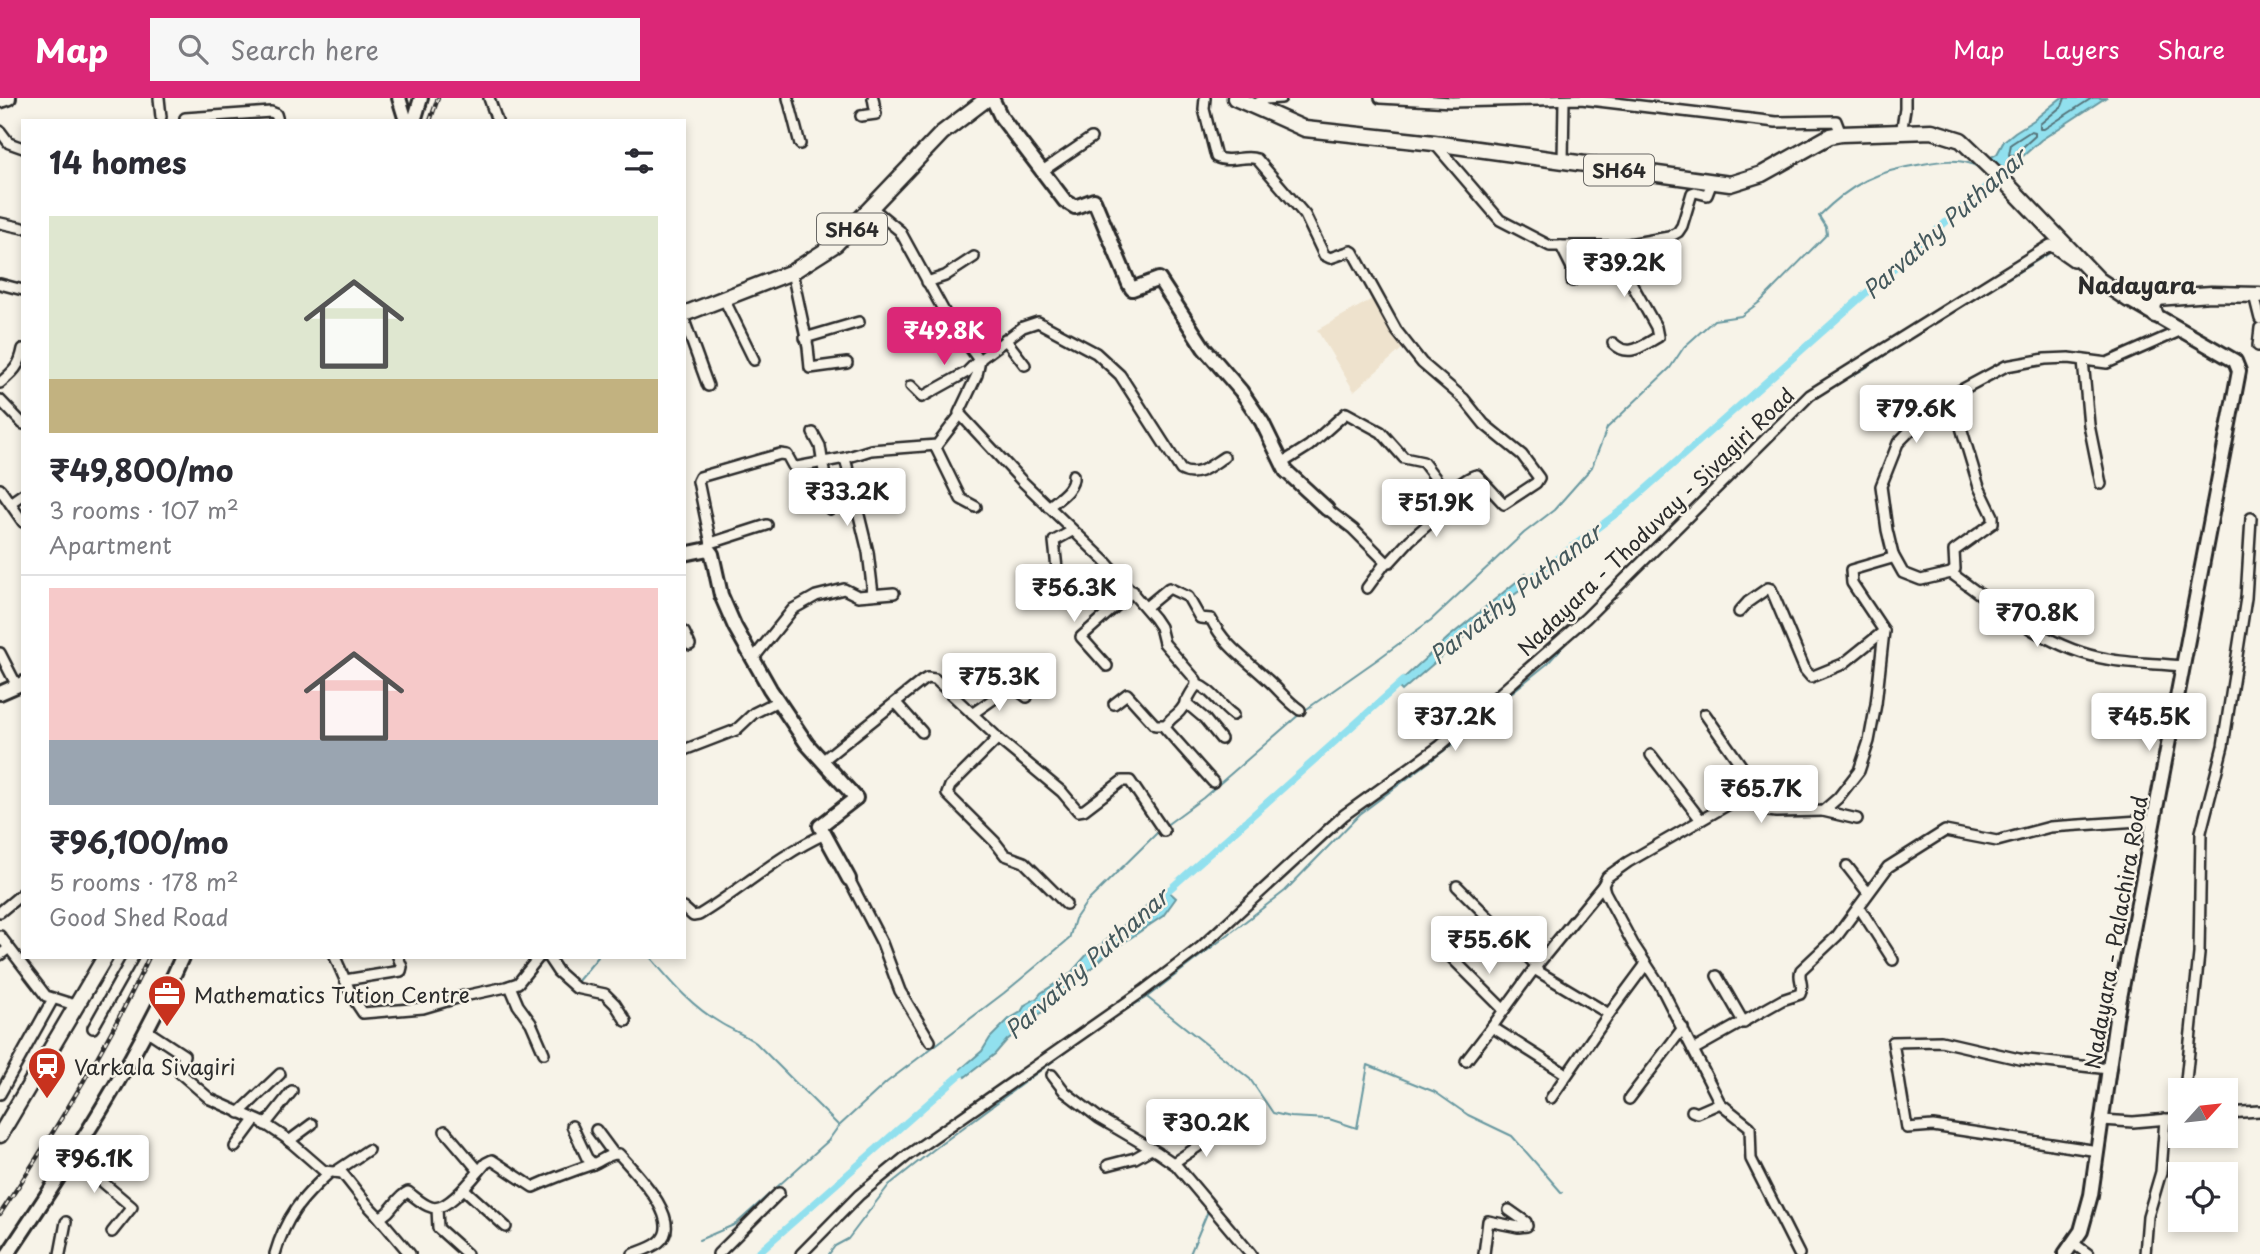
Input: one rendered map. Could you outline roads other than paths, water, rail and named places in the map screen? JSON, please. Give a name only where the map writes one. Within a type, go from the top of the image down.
[{"type":"main road","points":[[0,101],[9,98]]},
{"type":"main road","points":[[399,98],[406,119]]},
{"type":"main road","points":[[415,119],[421,98]]},
{"type":"main road","points":[[990,98],[1056,192],[1075,207],[1094,200],[1132,289],[1158,279],[1204,348],[1241,391],[1262,422],[1286,471],[1328,509]]},
{"type":"main road","name":"SH64","points":[[686,313],[792,272],[836,244],[942,133],[990,98]]},
{"type":"main road","name":"SH64","points":[[1235,98],[1305,129],[1434,143],[1730,184],[1762,174],[1830,136],[1932,131],[1950,135],[1961,140],[1987,164],[2098,280],[2129,300]]},
{"type":"main road","points":[[2129,300],[2211,294],[2257,295]]},
{"type":"main road","points":[[2155,315],[2152,306],[2157,298]]},
{"type":"main road","name":"Nadayara - Palachira Road","points":[[2069,1249],[2081,1231],[2091,1195],[2109,1069],[2239,372],[2235,360],[2129,300]]},
{"type":"main road","points":[[686,553],[710,546],[720,595],[753,659],[807,744],[856,798],[820,826],[849,879]]},
{"type":"main road","points":[[0,693],[20,684]]},
{"type":"main road","points":[[0,1135],[104,959]]},
{"type":"main road","points":[[8,1254],[88,1134],[162,1002],[181,959]]},
{"type":"street","points":[[159,98],[161,117]]},
{"type":"street","points":[[489,98],[496,119]]},
{"type":"street","points":[[788,98],[800,144]]},
{"type":"street","points":[[861,116],[876,114],[873,98]]},
{"type":"street","points":[[1205,98],[1204,108],[1216,157],[1222,160],[1252,157],[1257,159],[1305,215],[1324,255],[1330,258],[1353,252],[1396,330],[1422,363],[1464,400],[1484,424],[1522,455],[1539,478],[1536,483],[1505,503],[1477,475],[1455,487],[1446,488],[1423,462],[1404,458],[1381,432],[1346,413],[1308,446],[1282,463]]},
{"type":"street","points":[[1252,106],[1265,99],[1281,98]]},
{"type":"street","points":[[1380,98],[1452,102],[1519,99],[1620,101],[1776,122],[1836,121],[1841,134]]},
{"type":"street","points":[[1900,133],[1905,98]]},
{"type":"street","points":[[1563,162],[1564,100]]},
{"type":"street","points":[[185,118],[271,112],[276,114],[277,119]]},
{"type":"street","points":[[0,131],[9,143],[21,147]]},
{"type":"street","points":[[1041,172],[1091,138]]},
{"type":"street","points":[[1434,143],[1500,220],[1550,246],[1617,246],[1669,237],[1682,226],[1692,194],[1695,192],[1707,195],[1712,182]]},
{"type":"street","points":[[872,208],[900,231],[946,315],[979,360],[976,375],[959,410],[960,415],[1133,591],[1160,627],[1164,643],[1196,680],[1179,713],[1166,725],[1155,724],[1127,694],[1114,704]]},
{"type":"street","points":[[0,223],[21,228]]},
{"type":"street","name":"Nadayara - Thoduvay - Sivagiri Road","points":[[801,1254],[859,1195],[908,1155],[1045,1062],[1201,947],[1344,815],[1440,746],[1586,618],[1810,395],[2050,245],[2098,280]]},
{"type":"street","points":[[1561,246],[1572,268],[1572,281]]},
{"type":"street","points":[[1613,343],[1622,350],[1636,350],[1658,337],[1656,327],[1624,270],[1617,246]]},
{"type":"street","points":[[927,282],[945,276],[974,257]]},
{"type":"street","points":[[792,272],[810,368],[848,363]]},
{"type":"street","points":[[0,284],[21,289]]},
{"type":"street","points":[[2257,295],[2260,319]]},
{"type":"street","points":[[724,299],[754,360]]},
{"type":"street","points":[[909,334],[946,315]]},
{"type":"street","points":[[805,338],[859,321]]},
{"type":"street","points":[[911,386],[922,397],[967,372],[1023,327],[1038,322],[1096,353],[1120,375],[1181,470],[1197,474],[1224,457]]},
{"type":"street","points":[[686,326],[708,386]]},
{"type":"street","points":[[2258,346],[2260,328]]},
{"type":"street","points":[[1957,414],[1979,487],[1993,516],[1993,523],[1954,551],[1955,569],[1951,573],[1921,580],[1903,573],[1893,555],[1886,530],[1881,486],[1898,443],[1919,419],[1937,403],[2006,366],[2045,359],[2107,363],[2182,330]]},
{"type":"street","points":[[1005,339],[1025,365]]},
{"type":"street","points":[[2083,360],[2089,425],[2101,484]]},
{"type":"street","points":[[0,383],[21,363]]},
{"type":"street","points":[[0,400],[21,422]]},
{"type":"street","points":[[767,525],[710,546],[698,481],[701,477],[780,454],[787,456],[793,466],[797,467],[882,449],[935,446],[960,415]]},
{"type":"street","points":[[813,433],[820,446],[830,509]]},
{"type":"street","points":[[935,446],[961,499],[976,507]]},
{"type":"street","points":[[845,458],[868,552],[873,594]]},
{"type":"street","points":[[1048,507],[1071,486],[1073,475]]},
{"type":"street","points":[[1367,588],[1386,562],[1390,562],[1409,540],[1428,527],[1447,508],[1446,488]]},
{"type":"street","points":[[0,489],[21,519]]},
{"type":"street","points":[[10,503],[21,495]]},
{"type":"street","points":[[1328,509],[1353,529],[1386,562]]},
{"type":"street","points":[[2186,1078],[2199,954],[2201,832],[2222,746],[2246,598],[2251,518]]},
{"type":"street","points":[[1059,587],[1054,541],[1072,531]]},
{"type":"street","points":[[1823,811],[1838,799],[1859,771],[1869,741],[1876,704],[1884,631],[1852,583],[1851,570],[1892,558],[1893,555]]},
{"type":"street","points":[[1951,573],[2026,625],[2062,646],[2107,659],[2183,666]]},
{"type":"street","points":[[1146,607],[1169,588],[1188,597],[1200,618],[1211,619],[1219,635],[1242,660],[1268,679],[1283,698],[1300,710]]},
{"type":"street","points":[[1739,612],[1748,602],[1768,588],[1771,589],[1805,670],[1811,677],[1843,664],[1884,631]]},
{"type":"street","points":[[753,659],[793,608],[816,596],[845,589],[858,596],[894,593]]},
{"type":"street","points":[[1107,666],[1081,637],[1133,591]]},
{"type":"street","points":[[686,636],[690,645]]},
{"type":"street","points":[[0,653],[20,684]]},
{"type":"street","points":[[822,761],[922,681],[927,678],[935,679],[996,737],[1062,792],[1078,811],[1084,810],[1122,781],[1130,781],[1164,831]]},
{"type":"street","points":[[1196,684],[1210,690],[1233,715]]},
{"type":"street","points":[[972,714],[1012,685],[1027,697]]},
{"type":"street","points":[[686,749],[736,730],[754,713],[778,701]]},
{"type":"street","points":[[1185,702],[1204,718],[1221,739]]},
{"type":"street","points":[[896,703],[922,732]]},
{"type":"street","points":[[1705,714],[1752,781],[1766,811]]},
{"type":"street","points":[[1166,725],[1165,728],[1213,782]]},
{"type":"street","points":[[996,737],[950,786],[947,794],[1005,855],[1024,862],[1066,904]]},
{"type":"street","points":[[1651,755],[1701,820]]},
{"type":"street","points":[[1466,1061],[1535,967],[1607,877],[1628,862],[1750,792],[1762,810],[1823,811],[1857,819]]},
{"type":"street","points":[[1693,1050],[1744,1024],[1782,1000],[1801,993],[1801,970],[1837,936],[1888,867],[1945,831],[1997,841],[2050,827],[2154,820]]},
{"type":"street","points":[[686,910],[693,916],[699,915],[761,870],[825,834]]},
{"type":"street","points":[[1847,866],[1868,892]]},
{"type":"street","points":[[849,879],[882,943],[900,991],[930,1041]]},
{"type":"street","points":[[1603,885],[1633,944],[1683,1028],[1720,1103],[1750,1127],[1751,1159],[1799,1254]]},
{"type":"street","points":[[1457,886],[1535,967],[1609,1014]]},
{"type":"street","points":[[0,912],[21,895]]},
{"type":"street","points":[[1859,907],[1894,960]]},
{"type":"street","points":[[0,936],[46,996],[78,1006]]},
{"type":"street","points":[[1441,947],[1504,1010]]},
{"type":"street","points":[[0,955],[9,948]]},
{"type":"street","points":[[93,1028],[132,959]]},
{"type":"street","points":[[335,959],[363,1013],[423,1008],[510,986],[518,983],[537,959]]},
{"type":"street","points":[[345,980],[401,971],[399,959]]},
{"type":"street","points":[[549,959],[558,972],[576,988],[610,998],[626,1021]]},
{"type":"street","points":[[1550,1098],[1646,964]]},
{"type":"street","points":[[1717,976],[1744,1024]]},
{"type":"street","points":[[510,986],[518,1005],[534,1028],[544,1053]]},
{"type":"street","points":[[0,1094],[53,999]]},
{"type":"street","points":[[1492,1027],[1566,1074]]},
{"type":"street","points":[[1629,1099],[1683,1028]]},
{"type":"street","points":[[146,1030],[184,1055],[180,1073],[210,1099],[265,1125],[289,1141],[310,1160],[332,1173],[342,1173],[410,1254]]},
{"type":"street","points":[[2098,1151],[1933,1126],[1907,1128],[1893,1042],[1941,1041],[2019,1059],[2109,1069]]},
{"type":"street","points":[[239,1113],[280,1073]]},
{"type":"street","points":[[1052,1075],[1061,1088],[1105,1122],[1173,1163],[1251,1254]]},
{"type":"street","points":[[265,1125],[292,1091]]},
{"type":"street","points":[[1692,1111],[1697,1114],[1720,1103]]},
{"type":"street","points":[[2238,1112],[2260,1111]]},
{"type":"street","points":[[235,1147],[255,1119]]},
{"type":"street","points":[[2145,1254],[2148,1216],[2161,1172],[2165,1119]]},
{"type":"street","points":[[2102,1120],[2133,1122],[2168,1119]]},
{"type":"street","points":[[289,1141],[312,1124]]},
{"type":"street","points":[[572,1126],[587,1158],[593,1164]]},
{"type":"street","points":[[596,1130],[613,1153]]},
{"type":"street","points":[[445,1131],[479,1171]]},
{"type":"street","points":[[1173,1163],[1220,1132]]},
{"type":"street","points":[[1108,1165],[1135,1158],[1151,1149]]},
{"type":"street","points":[[275,1254],[289,1216],[307,1193],[368,1150]]},
{"type":"street","points":[[377,1215],[385,1215],[403,1194],[408,1192],[437,1208],[464,1189],[486,1163],[492,1160],[533,1186],[593,1164],[613,1153],[619,1154],[644,1182],[666,1219],[666,1230],[660,1242],[633,1254]]},
{"type":"street","points":[[73,1157],[132,1207],[112,1232]]},
{"type":"street","points":[[464,1189],[506,1227]]},
{"type":"street","points":[[718,1254],[779,1193]]},
{"type":"street","points":[[437,1208],[438,1228],[467,1254]]},
{"type":"street","points":[[1484,1254],[1487,1221],[1527,1226],[1526,1222],[1509,1210]]},
{"type":"street","points":[[60,1254],[66,1222]]},
{"type":"street","points":[[2069,1249],[2088,1254]]},
{"type":"water","points":[[2061,98],[2105,98],[2041,140],[2005,172],[1991,157],[1997,154],[2004,141]]},
{"type":"water","points":[[1526,574],[1532,582],[1507,600],[1402,691],[1396,685],[1449,637]]},
{"type":"water","points":[[1166,889],[1176,898],[1163,916],[1108,953],[1007,1040],[995,1054],[965,1077],[961,1069],[982,1051],[990,1038],[1009,1019],[1070,974],[1090,951],[1102,944]]},
{"type":"waterway","points":[[1165,826],[1203,798],[1301,713],[1431,620],[1524,533],[1554,510],[1592,467],[1607,428],[1670,368],[1684,347],[1714,320],[1741,316],[1761,301],[1827,234],[1819,216],[1843,195],[1866,180],[1892,170],[1943,161],[1976,166],[1991,181]]},
{"type":"waterway","name":"Parvathy Puthanar","points":[[1524,583],[1624,508],[2000,174]]},
{"type":"waterway","points":[[1698,512],[1815,397],[2050,253]]},
{"type":"waterway","points":[[1604,606],[1669,541]]},
{"type":"waterway","points":[[829,1254],[835,1246],[848,1239],[889,1185],[1030,1078],[1111,1019],[1147,997],[1285,891],[1360,814],[1457,741],[1469,727],[1547,664],[1574,634]]},
{"type":"waterway","name":"Parvathy Puthanar","points":[[1161,897],[1403,681]]},
{"type":"waterway","points":[[652,959],[701,1010],[756,1043],[839,1126],[887,1082],[1004,993],[1069,939],[1075,919],[1086,903],[1158,832]]},
{"type":"waterway","points":[[577,982],[596,959]]},
{"type":"waterway","points":[[1148,998],[1250,1079],[1273,1113],[1290,1117],[1329,1119],[1357,1128],[1368,1065],[1435,1092],[1468,1115],[1512,1136],[1562,1193]]},
{"type":"waterway","name":"Parvathy Puthanar","points":[[757,1254],[969,1067]]},
{"type":"waterway","points":[[699,1240],[736,1224],[828,1141],[838,1127]]},
{"type":"waterway","points":[[1190,1254],[1208,1211]]},
{"type":"railway","points":[[431,119],[438,98]]},
{"type":"railway","points":[[0,1214],[79,1088],[116,1024],[148,959]]},
{"type":"place","name":"Mathematics Tution Centre","points":[[167,1028]]},
{"type":"place","name":"Varkala Sivagiri","points":[[47,1100]]},
{"type":"district","name":"Nadayara","points":[[2137,284]]}]
